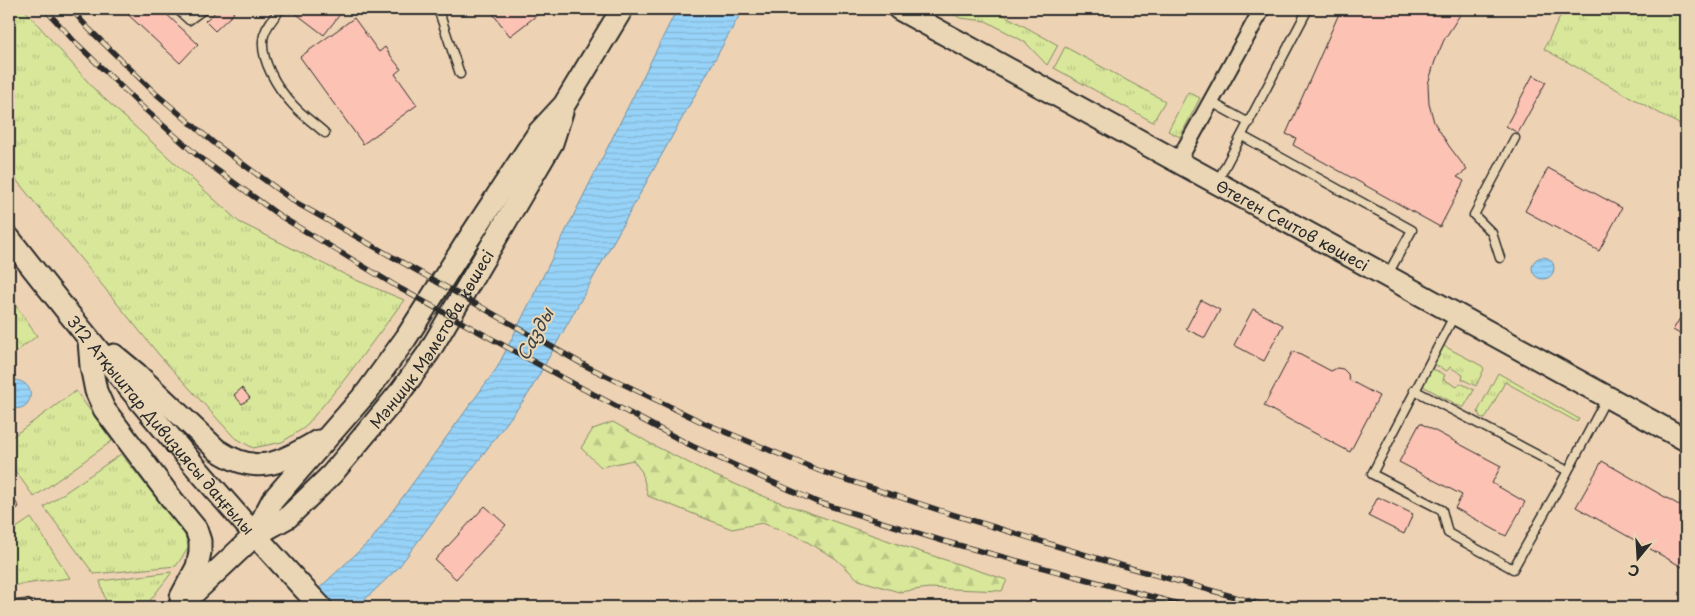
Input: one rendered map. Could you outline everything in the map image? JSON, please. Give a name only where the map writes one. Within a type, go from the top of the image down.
[{"type":"main road","points":[[609,32],[611,9]]},
{"type":"main road","name":"Мәншүк Мәметова көшесі","points":[[254,536],[272,501],[367,392],[406,338],[539,132],[564,106],[622,9]]},
{"type":"main road","name":"Өтеген Сеитов көшесі","points":[[898,9],[1686,440]]},
{"type":"main road","name":"Мәншүк Мәметова көшесі","points":[[177,607],[254,536],[288,517],[332,474],[418,368],[552,143],[564,106]]},
{"type":"main road","name":"312 Атқыштар Дивизиясы даңғылы","points":[[9,238],[89,341],[254,536],[321,607]]},
{"type":"main road","points":[[89,341],[114,356],[137,374],[217,450],[229,458],[253,465],[268,465],[296,454],[333,432]]},
{"type":"main road","points":[[89,341],[96,391],[104,410],[196,529],[200,541],[200,552],[196,567],[177,607]]},
{"type":"street","points":[[1178,163],[1262,9]]},
{"type":"lane","points":[[176,9],[189,20],[204,9]]},
{"type":"lane","points":[[280,9],[264,35],[263,50],[271,74],[293,106],[325,133]]},
{"type":"lane","points":[[438,9],[460,74]]},
{"type":"lane","points":[[1216,183],[1308,9]]},
{"type":"lane","points":[[1211,102],[1249,123]]},
{"type":"lane","points":[[1242,136],[1412,230],[1387,276]]},
{"type":"lane","points":[[1500,258],[1492,233],[1474,216],[1515,138]]},
{"type":"lane","points":[[1455,313],[1372,474],[1442,510],[1448,533],[1512,568],[1568,471],[1607,397]]},
{"type":"lane","points":[[1414,390],[1568,471]]},
{"type":"lane","points":[[9,606],[27,604],[29,607]]},
{"type":"green space","points":[[9,9],[24,9],[95,90],[239,222],[356,280],[404,300],[341,384],[304,428],[282,442],[253,448],[234,437],[160,356],[9,171]]},
{"type":"green space","points":[[945,9],[993,9],[1058,45],[1047,65],[1025,42],[986,21],[960,18]]},
{"type":"green space","points":[[1564,9],[1686,9],[1686,128],[1544,49]]},
{"type":"green space","points":[[1065,47],[1165,101],[1153,122],[1054,68]]},
{"type":"green space","points":[[1188,92],[1200,98],[1180,137],[1168,131]]},
{"type":"green space","points":[[9,296],[37,336],[9,357]]},
{"type":"green space","points":[[1442,345],[1482,366],[1484,369],[1476,386],[1462,379],[1463,375],[1450,367],[1447,371],[1431,363]]},
{"type":"green space","points":[[1429,367],[1445,375],[1443,379],[1457,387],[1460,383],[1474,390],[1464,407],[1421,385]]},
{"type":"green space","points":[[1498,373],[1579,419],[1577,422],[1505,382],[1485,419],[1480,417],[1478,411]]},
{"type":"green space","points":[[76,391],[112,441],[34,497],[9,462],[9,439]]},
{"type":"green space","points":[[613,422],[651,444],[711,474],[768,498],[909,548],[1007,580],[1002,591],[929,588],[899,592],[859,580],[835,558],[797,536],[762,523],[732,529],[648,496],[642,472],[633,460],[601,467],[581,448],[593,429]]},
{"type":"green space","points":[[121,454],[184,533],[189,547],[176,566],[94,574],[44,507]]},
{"type":"green space","points":[[31,518],[70,578],[9,586],[9,533]]},
{"type":"green space","points":[[172,572],[145,607],[95,607],[106,602],[100,581]]},
{"type":"water","name":"Сазды","points":[[677,9],[743,9],[529,393],[398,568],[357,607],[299,607],[372,539],[497,368]]},
{"type":"water","points":[[1543,257],[1551,260],[1554,268],[1551,276],[1543,279],[1535,276],[1532,268],[1535,260]]},
{"type":"water","points":[[15,380],[23,382],[30,392],[28,403],[17,409],[9,407],[9,382]]},
{"type":"building","points":[[122,9],[161,9],[198,44],[180,63]]},
{"type":"building","points":[[219,9],[230,9],[234,13],[215,31],[205,21]]},
{"type":"building","points":[[290,9],[344,9],[324,35]]},
{"type":"building","points":[[489,9],[545,9],[510,36]]},
{"type":"building","points":[[1341,9],[1463,10],[1444,40],[1428,84],[1429,104],[1434,122],[1467,170],[1457,177],[1464,181],[1440,227],[1293,145],[1296,138],[1286,134]]},
{"type":"building","points":[[354,18],[379,52],[385,47],[401,69],[395,74],[417,105],[363,144],[300,57]]},
{"type":"building","points":[[1533,75],[1546,82],[1518,133],[1506,126]]},
{"type":"building","points":[[1548,168],[1622,208],[1599,251],[1525,211]]},
{"type":"building","points":[[1201,300],[1220,310],[1205,338],[1186,329]]},
{"type":"building","points":[[1253,309],[1283,325],[1264,361],[1234,345]]},
{"type":"building","points":[[1683,313],[1686,315],[1685,337],[1673,330]]},
{"type":"building","points":[[1293,351],[1331,371],[1337,368],[1343,369],[1348,374],[1349,380],[1379,396],[1350,452],[1264,406]]},
{"type":"building","points":[[242,388],[250,398],[242,404],[234,395]]},
{"type":"building","points":[[1420,423],[1501,466],[1492,483],[1525,502],[1506,536],[1455,508],[1462,495],[1399,462]]},
{"type":"building","points":[[1602,461],[1686,509],[1686,564],[1684,568],[1576,507]]},
{"type":"building","points":[[9,492],[19,507],[9,514]]},
{"type":"building","points":[[1378,497],[1413,514],[1404,534],[1368,516]]},
{"type":"building","points":[[485,506],[506,525],[456,579],[435,560]]},
{"type":"railway","points":[[45,9],[74,41],[140,105],[199,157],[280,216],[401,289],[692,446],[817,502],[943,541],[1190,607]]},
{"type":"railway","points":[[71,9],[155,93],[214,143],[295,202],[586,366],[704,423],[820,471],[951,514],[1116,564],[1271,607]]}]
